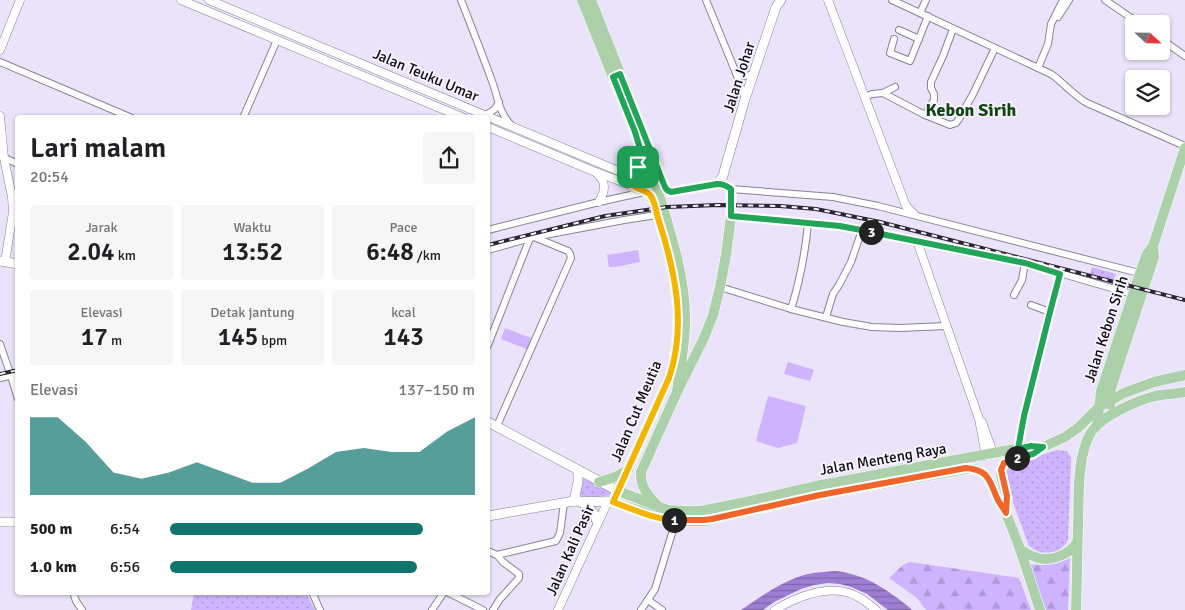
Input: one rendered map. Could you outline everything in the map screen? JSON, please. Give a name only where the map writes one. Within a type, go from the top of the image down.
[{"type":"main road","points":[[582,0],[667,190],[671,192],[717,184],[731,189]]},
{"type":"main road","points":[[591,0],[641,152],[640,160],[631,177],[633,186],[646,192]]},
{"type":"main road","name":"Jalan Johar","points":[[717,184],[723,176],[745,100],[776,7],[781,0]]},
{"type":"main road","name":"Jalan Kebon Sirih","points":[[1110,416],[1111,388],[1154,257],[1153,246],[1185,147]]},
{"type":"main road","name":"Jalan Johar","points":[[727,163],[727,182],[731,189]]},
{"type":"main road","name":"Jalan Cut Meutia","points":[[635,169],[646,166],[653,175],[681,281],[685,325],[677,392]]},
{"type":"main road","name":"Jalan Cut Meutia","points":[[659,507],[643,489],[640,478],[641,472],[713,315],[726,255],[731,216],[731,189]]},
{"type":"main road","name":"Jalan Cut Meutia","points":[[610,501],[618,492],[669,378],[676,350],[678,325],[676,291],[668,251],[651,196],[646,192]]},
{"type":"main road","name":"Jalan Kebon Sirih","points":[[1097,426],[1101,391],[1139,273],[1146,254],[1153,246]]},
{"type":"main road","points":[[2,261],[15,263]]},
{"type":"main road","points":[[1116,372],[1118,381],[1139,386]]},
{"type":"main road","name":"Jalan Menteng Raya","points":[[618,492],[668,510],[701,511],[821,485],[1031,446],[1043,447],[1059,441],[1071,433],[1099,407],[1110,400],[1139,386],[1185,375]]},
{"type":"main road","points":[[1076,610],[1081,471],[1083,454],[1088,438],[1097,426],[1120,410],[1155,396],[1185,392]]},
{"type":"main road","points":[[490,423],[618,492]]},
{"type":"main road","points":[[1040,610],[1006,513],[1007,498],[1001,475],[1002,467],[1008,461],[1033,454],[1043,447]]},
{"type":"main road","points":[[599,482],[615,477],[629,468],[641,472]]},
{"type":"main road","name":"Jalan Menteng Raya","points":[[610,501],[671,520],[704,520],[820,495],[966,468],[980,471],[987,476],[1006,513]]},
{"type":"main road","points":[[572,502],[578,482],[578,471]]},
{"type":"main road","points":[[490,516],[572,502],[610,501]]},
{"type":"main road","points":[[572,502],[593,511],[597,522]]},
{"type":"main road","points":[[0,522],[15,522]]},
{"type":"main road","points":[[1020,549],[1034,558],[1052,559],[1074,548],[1077,541]]},
{"type":"street","points":[[0,50],[20,0]]},
{"type":"street","name":"Jalan Teuku Umar","points":[[181,0],[457,115]]},
{"type":"street","name":"Jalan Teuku Umar","points":[[209,0],[483,115]]},
{"type":"street","points":[[461,0],[500,109],[503,116],[515,129]]},
{"type":"street","points":[[706,0],[745,100]]},
{"type":"street","points":[[828,0],[908,212]]},
{"type":"street","points":[[892,0],[1038,68],[1057,79],[1087,103],[1185,147]]},
{"type":"street","points":[[920,13],[926,0]]},
{"type":"street","points":[[1038,68],[1048,44],[1051,24],[1063,0]]},
{"type":"street","points":[[1058,17],[1069,0]]},
{"type":"street","points":[[1105,0],[1127,15]]},
{"type":"street","points":[[894,39],[891,54],[910,61],[928,16]]},
{"type":"street","points":[[925,115],[934,100],[931,82],[953,29]]},
{"type":"street","points":[[899,30],[918,39]]},
{"type":"street","points":[[289,45],[293,35]]},
{"type":"street","points":[[243,115],[278,40]]},
{"type":"street","points":[[1170,45],[1185,56]]},
{"type":"street","points":[[883,93],[925,115],[950,125],[956,123],[973,94],[994,48]]},
{"type":"street","points":[[0,62],[125,115]]},
{"type":"street","points":[[736,73],[739,76],[749,76],[755,72]]},
{"type":"street","points":[[386,85],[390,75]]},
{"type":"street","points":[[865,97],[883,93],[894,87]]},
{"type":"street","points":[[486,115],[495,109],[499,102]]},
{"type":"street","points":[[0,116],[2,157],[12,197],[12,212],[2,261]]},
{"type":"street","name":"Jalan Teuku Umar","points":[[490,118],[616,170],[635,169]]},
{"type":"street","points":[[490,128],[633,186]]},
{"type":"street","points":[[2,157],[15,163]]},
{"type":"street","points":[[593,171],[601,178],[604,188],[599,202]]},
{"type":"street","points":[[731,189],[833,197],[908,212],[1139,273]]},
{"type":"street","points":[[490,229],[646,192]]},
{"type":"street","points":[[490,249],[532,238],[657,215]]},
{"type":"street","points":[[731,216],[840,226],[862,230],[1025,263],[1132,294]]},
{"type":"street","points":[[791,309],[805,253],[808,224]]},
{"type":"street","points":[[826,317],[833,294],[840,285],[851,262],[862,230]]},
{"type":"street","points":[[490,333],[532,238]]},
{"type":"street","points":[[497,426],[571,258],[568,251],[532,238]]},
{"type":"street","points":[[917,241],[978,419],[985,451],[984,456]]},
{"type":"street","points":[[1014,295],[1022,280],[1025,263]]},
{"type":"street","points":[[1018,449],[1024,416],[1060,274]]},
{"type":"street","points":[[720,287],[791,309],[872,327],[946,326]]},
{"type":"street","points":[[1031,305],[1050,312]]},
{"type":"street","points":[[0,344],[2,360],[14,375],[0,378]]},
{"type":"street","points":[[978,419],[983,422],[992,450],[996,453]]},
{"type":"street","name":"Jalan Kali Pasir","points":[[558,610],[597,522],[610,501]]},
{"type":"street","points":[[497,555],[556,540],[572,502]]},
{"type":"street","points":[[641,610],[655,589],[671,520]]},
{"type":"street","points":[[490,552],[497,555],[519,574],[519,578],[500,599],[493,610]]},
{"type":"street","points":[[775,610],[800,597],[827,591],[849,593],[872,609]]},
{"type":"street","points":[[74,595],[82,610]]},
{"type":"street","points":[[313,595],[320,610]]},
{"type":"street","points":[[432,610],[443,595]]},
{"type":"street","points":[[451,595],[483,610]]},
{"type":"street","points":[[648,600],[662,610]]},
{"type":"green space","points":[[638,250],[640,262],[609,267],[607,255]]},
{"type":"green space","points":[[1092,267],[1116,274],[1112,285],[1089,278]]},
{"type":"green space","points":[[505,328],[531,338],[527,349],[501,339]]},
{"type":"green space","points":[[788,362],[814,370],[810,381],[784,374]]},
{"type":"green space","points":[[768,396],[806,406],[797,443],[778,448],[756,441]]},
{"type":"green space","points":[[1057,450],[1067,451],[1071,457],[1068,540],[1063,547],[1056,551],[1040,552],[1029,546],[1004,478],[1005,467],[1016,459]]},
{"type":"green space","points":[[581,475],[599,485],[615,495],[576,499]]},
{"type":"green space","points":[[1070,558],[1068,610],[1046,610],[1030,564],[1051,564]]},
{"type":"green space","points":[[910,562],[1019,578],[1031,610],[926,610],[917,598],[889,578],[903,565]]},
{"type":"green space","points":[[194,595],[307,595],[315,610],[191,610]]},
{"type":"shaded area","points":[[836,571],[859,576],[873,582],[912,610],[888,610],[867,594],[851,587],[828,583],[801,589],[774,602],[763,610],[741,610],[790,580],[818,572]]},
{"type":"railway","points":[[490,245],[605,216],[667,207],[718,205],[780,206],[816,209],[880,222],[1185,300]]},
{"type":"railway","points":[[0,374],[15,371]]},
{"type":"district","name":"Kebon Sirih","points":[[971,110]]},
{"type":"route","points":[[620,74],[665,187],[671,192],[724,184],[731,189],[731,216],[840,226],[1025,263],[1060,274],[1024,416],[1018,449],[1031,446],[1043,447],[1033,454],[1004,463],[1001,475],[1007,498],[1006,513],[987,476],[975,469],[966,468],[820,495],[704,520],[666,519],[613,502],[669,378],[674,364],[678,325],[678,302],[668,251],[653,202],[649,194],[633,186],[631,175],[633,170],[638,167],[641,152],[613,77],[620,74]]}]
